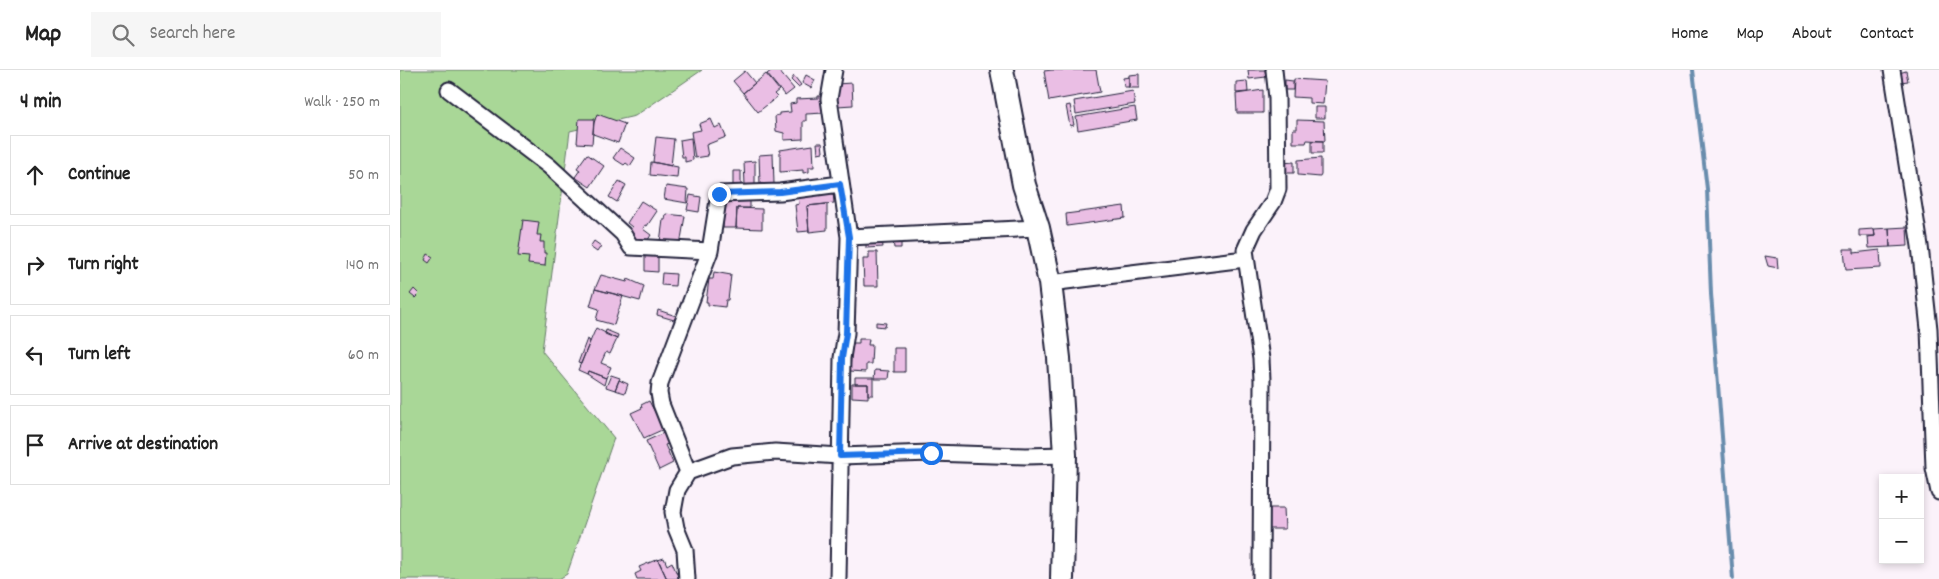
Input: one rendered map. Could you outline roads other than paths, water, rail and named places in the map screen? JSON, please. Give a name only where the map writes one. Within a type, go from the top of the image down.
[{"type":"street","points":[[834,70],[828,99],[849,237],[846,333],[842,358],[838,579]]},
{"type":"street","points":[[1002,70],[1020,168],[1056,282],[1065,455],[1062,579]]},
{"type":"street","points":[[1261,579],[1261,359],[1245,259],[1247,244],[1273,202],[1278,189],[1277,98],[1274,70]]},
{"type":"street","points":[[1892,70],[1920,246],[1929,329],[1934,468],[1939,492]]},
{"type":"street","points":[[449,90],[549,166],[624,234],[632,247],[710,252]]},
{"type":"street","points":[[688,472],[661,404],[660,383],[710,252],[719,194],[780,192],[840,184]]},
{"type":"street","points":[[849,237],[1038,228]]},
{"type":"street","points":[[1056,282],[1245,259]]},
{"type":"street","points":[[687,579],[685,550],[676,528],[673,512],[677,490],[688,472],[732,456],[776,452],[840,456],[931,453],[1026,456],[1065,455]]},
{"type":"waterway","points":[[1693,70],[1707,189],[1711,294],[1733,579]]}]
